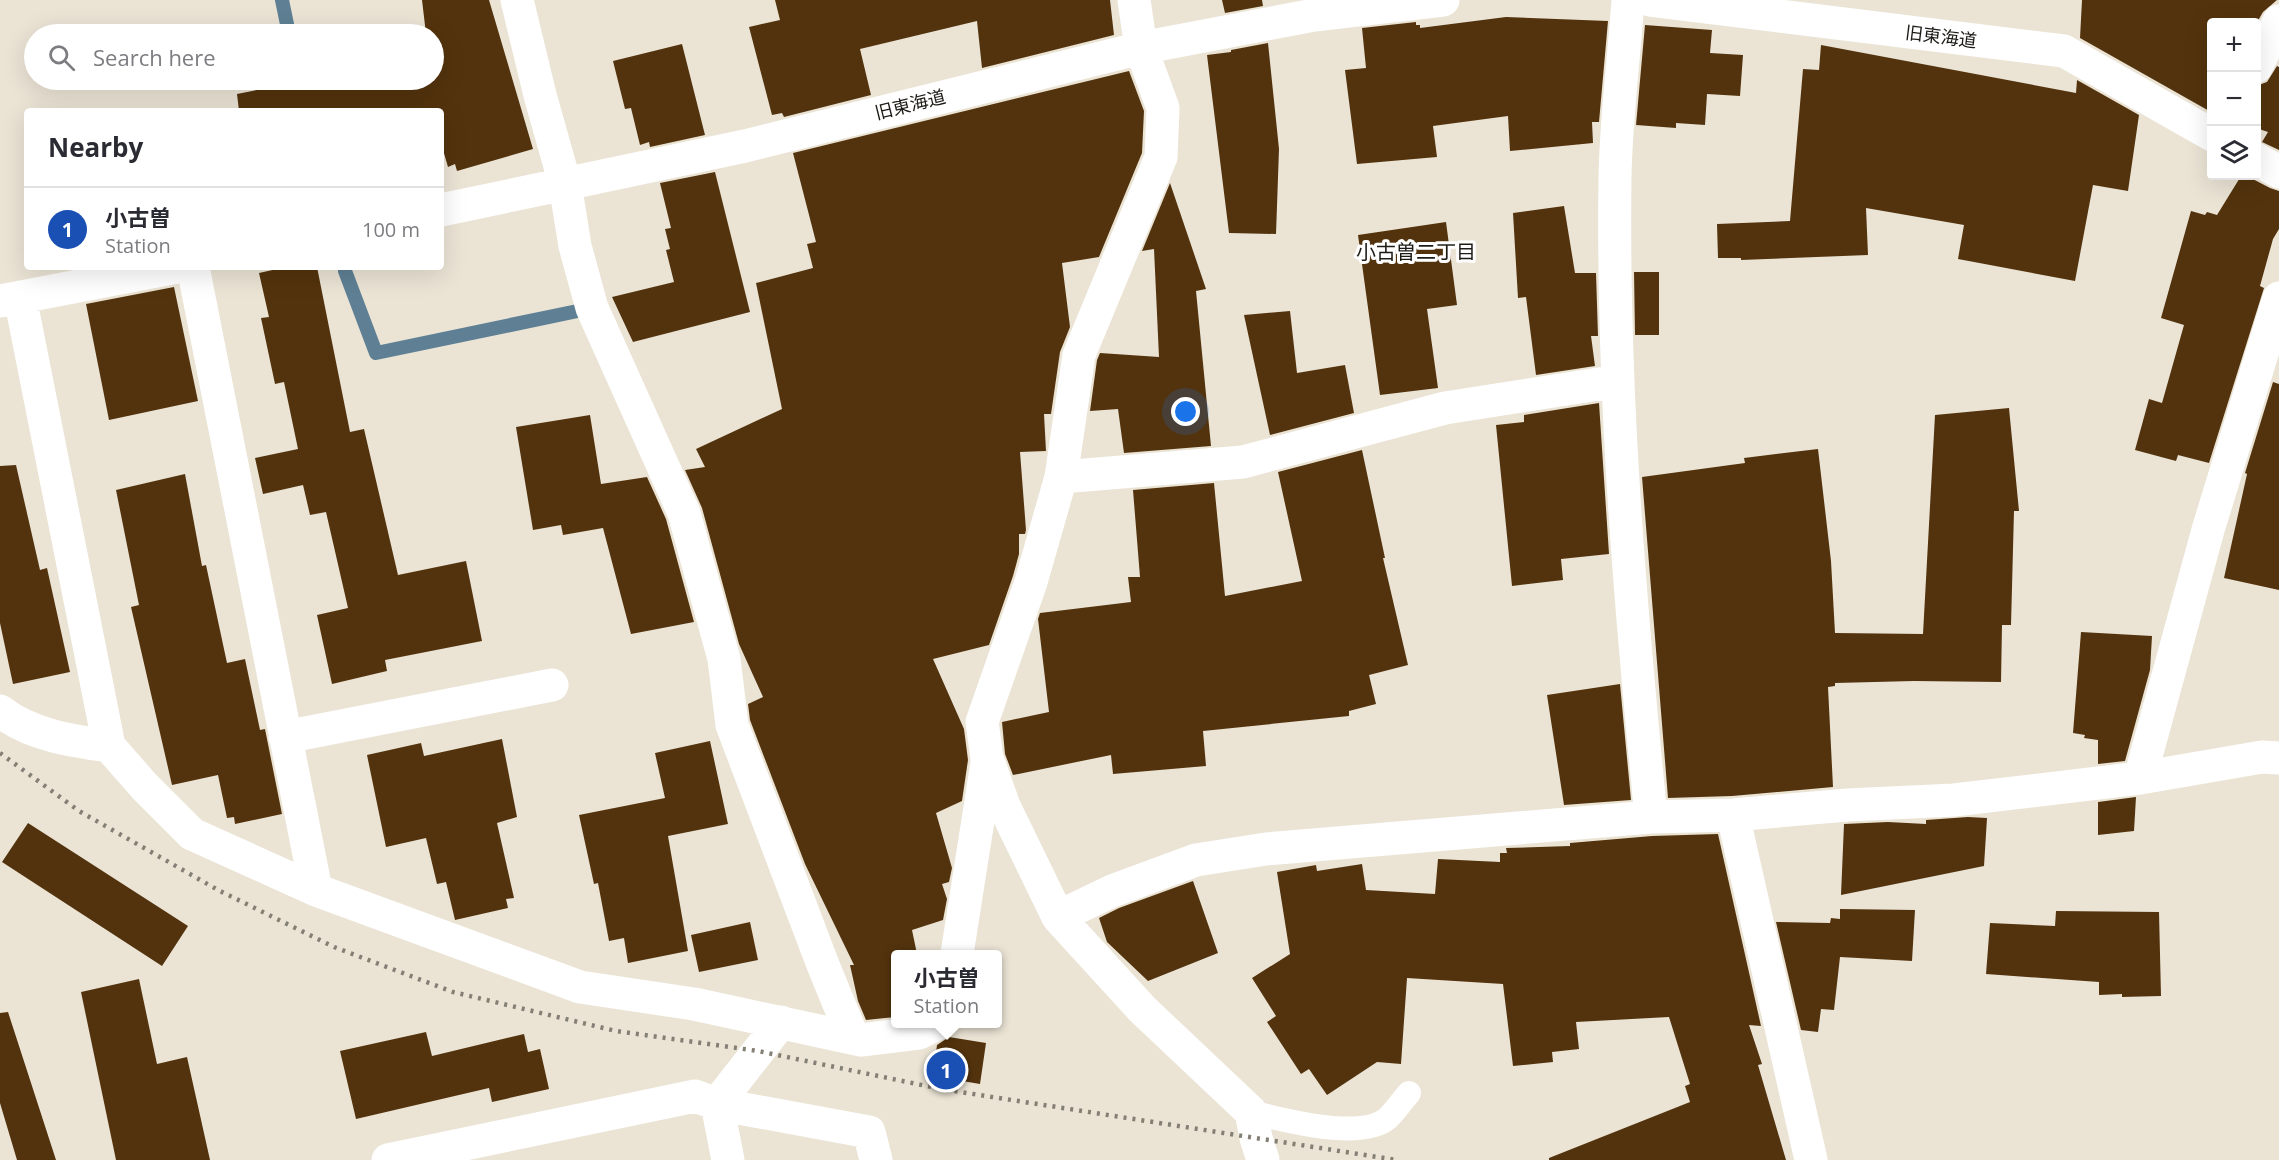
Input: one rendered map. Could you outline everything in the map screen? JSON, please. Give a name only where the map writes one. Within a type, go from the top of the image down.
[{"type":"street","points":[[517,0],[540,95],[566,184],[575,246],[592,308],[684,513],[724,659],[732,725],[814,943],[853,1038]]},
{"type":"street","points":[[1134,0],[1141,48],[1163,108],[1161,157],[1079,355],[1061,477],[1031,582],[982,722],[987,758],[1004,806],[1058,917],[1142,1010],[1251,1112],[1263,1160]]},
{"type":"street","name":"旧東海道","points":[[444,209],[745,146],[1141,48],[1314,15],[1443,0]]},
{"type":"street","points":[[1628,0],[1615,175],[1618,381],[1623,497],[1636,663],[1652,817]]},
{"type":"street","name":"旧東海道","points":[[1650,0],[2064,51],[2207,133]]},
{"type":"street","points":[[2261,57],[2279,21]]},
{"type":"street","points":[[2261,162],[2279,172]]},
{"type":"street","points":[[161,270],[10,299],[109,746],[144,786],[192,834],[316,890],[580,987],[694,1004],[853,1038],[874,1040],[897,1037],[919,1033],[928,1028]]},
{"type":"street","points":[[194,270],[316,890]]},
{"type":"street","points":[[2140,778],[2208,530],[2279,298]]},
{"type":"street","points":[[1061,477],[1243,462],[1445,408],[1618,381]]},
{"type":"street","points":[[285,737],[552,685]]},
{"type":"street","points":[[0,711],[10,719],[66,740],[109,746]]},
{"type":"street","points":[[1058,917],[1112,891],[1196,860],[1266,849],[1652,817],[1733,815],[1847,805],[1954,800],[2140,778],[2262,757],[2279,758]]},
{"type":"street","points":[[958,950],[987,758]]},
{"type":"street","points":[[1733,815],[1811,1160]]},
{"type":"street","points":[[728,1160],[717,1104],[781,1022]]},
{"type":"street","points":[[388,1160],[466,1152],[695,1096],[717,1104],[869,1132],[876,1160]]},
{"type":"lane","points":[[1251,1112],[1295,1123],[1356,1129],[1386,1120],[1409,1093]]},
{"type":"building","points":[[422,0],[489,0],[533,149],[457,171],[455,164],[448,167],[444,153],[444,108],[239,108],[237,94],[257,90],[444,90],[444,24],[425,24]]},
{"type":"building","points":[[775,0],[1110,0],[1114,35],[982,68],[977,21],[860,49],[871,95],[784,117],[782,113],[772,115],[749,27],[780,20]]},
{"type":"building","points":[[1222,0],[1262,0],[1263,6],[1225,13]]},
{"type":"building","points":[[2082,0],[2277,0],[2260,18],[2207,18],[2207,110],[2080,38]]},
{"type":"building","points":[[1506,17],[1608,21],[1599,122],[1592,122],[1593,143],[1510,151],[1508,116],[1433,126],[1437,157],[1357,164],[1345,70],[1366,68],[1362,28],[1416,22],[1420,28]]},
{"type":"building","points":[[1645,25],[1712,30],[1710,53],[1743,55],[1740,96],[1707,94],[1705,125],[1676,123],[1676,128],[1636,125]]},
{"type":"building","points":[[1268,43],[1279,149],[1276,234],[1229,233],[1207,55]]},
{"type":"building","points":[[682,44],[705,135],[650,147],[649,142],[640,145],[631,108],[625,109],[613,61]]},
{"type":"building","points":[[1821,45],[2076,93],[2077,80],[2139,115],[2128,191],[2093,185],[2075,281],[1958,259],[1964,225],[1866,208],[1868,255],[1741,260],[1741,258],[1718,258],[1717,224],[1790,221],[1803,69],[1819,70]]},
{"type":"building","points":[[2277,66],[2279,67],[2279,150],[2262,142],[2268,132],[2261,130],[2261,84],[2267,82]]},
{"type":"building","points":[[1129,71],[1144,111],[1142,153],[1099,257],[1062,263],[1070,327],[1060,352],[1051,414],[1044,414],[1046,451],[1020,452],[1026,530],[1025,534],[1019,534],[1019,554],[989,645],[933,659],[964,729],[968,760],[962,801],[936,813],[952,868],[949,882],[942,884],[947,899],[943,920],[912,930],[916,950],[891,950],[891,1017],[866,1020],[858,1001],[850,965],[854,965],[805,864],[750,720],[748,704],[763,697],[739,644],[702,508],[685,470],[705,467],[696,449],[782,409],[756,283],[813,268],[807,244],[816,242],[793,153]]},
{"type":"building","points":[[715,172],[750,312],[633,342],[612,297],[674,282],[666,250],[670,249],[665,229],[671,228],[660,183]]},
{"type":"building","points":[[2239,180],[2255,180],[2279,191],[2279,229],[2273,239],[2260,286],[2264,288],[2209,463],[2178,455],[2176,461],[2135,450],[2149,399],[2162,403],[2184,325],[2161,318],[2191,211],[2205,215],[2207,212],[2217,215]]},
{"type":"building","points":[[1170,183],[1206,289],[1196,291],[1211,446],[1124,453],[1118,409],[1090,411],[1097,360],[1100,353],[1159,357],[1154,249],[1142,251]]},
{"type":"building","points":[[1564,206],[1575,273],[1596,273],[1598,336],[1591,336],[1595,366],[1536,375],[1526,297],[1518,298],[1513,213]]},
{"type":"building","points":[[1446,222],[1457,305],[1427,309],[1438,388],[1380,395],[1358,235]]},
{"type":"building","points":[[272,270],[318,270],[350,432],[364,429],[398,575],[466,561],[482,641],[385,660],[387,671],[332,684],[317,615],[348,608],[326,512],[310,515],[303,485],[263,494],[255,458],[298,449],[284,382],[275,384],[261,318],[269,317],[259,273]]},
{"type":"building","points":[[1634,272],[1659,272],[1659,335],[1635,335]]},
{"type":"building","points":[[174,287],[198,401],[109,420],[86,304]]},
{"type":"building","points":[[1290,311],[1297,373],[1345,365],[1354,413],[1270,435],[1244,315]]},
{"type":"building","points":[[2273,382],[2279,384],[2279,590],[2224,578],[2247,474],[2245,473]]},
{"type":"building","points":[[1599,403],[1609,554],[1561,559],[1563,580],[1512,586],[1496,425],[1524,422],[1524,415]]},
{"type":"building","points":[[2009,408],[2019,511],[2014,511],[2011,625],[2002,625],[2001,682],[1835,683],[1835,686],[1828,687],[1833,787],[1732,796],[1668,798],[1642,477],[1745,463],[1744,458],[1818,449],[1831,561],[1835,633],[1923,634],[1935,415]]},
{"type":"building","points":[[590,415],[601,484],[647,477],[666,519],[694,622],[631,634],[603,528],[563,535],[561,525],[533,530],[516,427]]},
{"type":"building","points":[[1362,450],[1385,558],[1383,558],[1408,665],[1369,675],[1376,704],[1349,711],[1349,716],[1203,731],[1206,766],[1113,774],[1111,755],[1013,775],[1005,754],[1002,722],[1049,712],[1038,619],[1040,613],[1131,602],[1128,577],[1140,577],[1133,490],[1214,483],[1225,596],[1302,581],[1278,472]]},
{"type":"building","points":[[16,465],[40,570],[47,568],[70,672],[13,684],[0,623],[0,466]]},
{"type":"building","points":[[185,474],[202,566],[206,565],[227,663],[245,659],[260,730],[265,729],[282,814],[235,824],[234,817],[227,818],[218,775],[172,785],[131,607],[139,605],[116,490]]},
{"type":"building","points":[[2081,632],[2152,636],[2150,670],[2125,761],[2098,764],[2098,740],[2084,738],[2085,735],[2073,733]]},
{"type":"building","points":[[1620,684],[1631,800],[1564,805],[1547,695]]},
{"type":"building","points":[[502,739],[517,817],[497,823],[514,898],[506,899],[508,908],[455,920],[446,882],[437,884],[426,838],[386,847],[367,755],[421,743],[424,756]]},
{"type":"building","points":[[710,741],[728,824],[668,836],[688,951],[628,963],[624,938],[609,941],[598,883],[594,884],[579,815],[665,798],[655,753]]},
{"type":"building","points":[[2136,797],[2134,831],[2098,835],[2098,802]]},
{"type":"building","points":[[1987,818],[1984,866],[1841,895],[1844,824],[1888,822],[1926,824],[1926,820]]},
{"type":"building","points":[[28,823],[188,926],[162,966],[2,862]]},
{"type":"building","points":[[1718,834],[1761,1026],[1749,1025],[1762,1064],[1758,1065],[1786,1160],[1549,1160],[1549,1158],[1690,1102],[1685,1086],[1690,1084],[1669,1017],[1576,1022],[1579,1049],[1552,1052],[1553,1062],[1513,1066],[1503,984],[1407,978],[1401,1064],[1377,1062],[1327,1095],[1309,1069],[1301,1074],[1267,1022],[1276,1016],[1252,978],[1290,954],[1277,872],[1316,865],[1317,871],[1362,864],[1366,890],[1435,894],[1438,859],[1500,862],[1500,853],[1507,853],[1506,848],[1570,846],[1570,843],[1652,836]]},
{"type":"building","points":[[1193,881],[1218,953],[1148,981],[1107,942],[1099,918],[1119,908]]},
{"type":"building","points":[[1840,909],[1915,910],[1912,961],[1840,957],[1834,1010],[1821,1009],[1818,1032],[1801,1030],[1776,922],[1830,923],[1831,918],[1840,919]]},
{"type":"building","points":[[2056,911],[2159,912],[2161,996],[2099,995],[2099,982],[1986,974],[1990,923],[2055,926]]},
{"type":"building","points":[[750,922],[758,960],[699,972],[691,935]]},
{"type":"building","points":[[139,979],[157,1064],[187,1057],[210,1160],[116,1160],[81,992]]},
{"type":"building","points":[[8,1012],[56,1160],[17,1160],[0,1103],[0,1013]]},
{"type":"building","points":[[426,1032],[432,1056],[524,1034],[528,1052],[540,1049],[549,1089],[492,1102],[489,1088],[356,1119],[340,1051]]},
{"type":"building","points":[[949,1037],[986,1043],[980,1084],[933,1076],[937,1045]]},
{"type":"waterway","points":[[282,0],[287,24]]},
{"type":"waterway","points":[[299,90],[302,108]]},
{"type":"waterway","points":[[345,271],[376,353],[592,308]]},
{"type":"railway","points":[[0,753],[79,811],[218,890],[334,947],[453,992],[616,1031],[758,1051],[941,1089],[1397,1160]]},
{"type":"place","name":"小古曽","points":[[946,1070]]},
{"type":"district","name":"小古曽二丁目","points":[[1416,251]]}]
